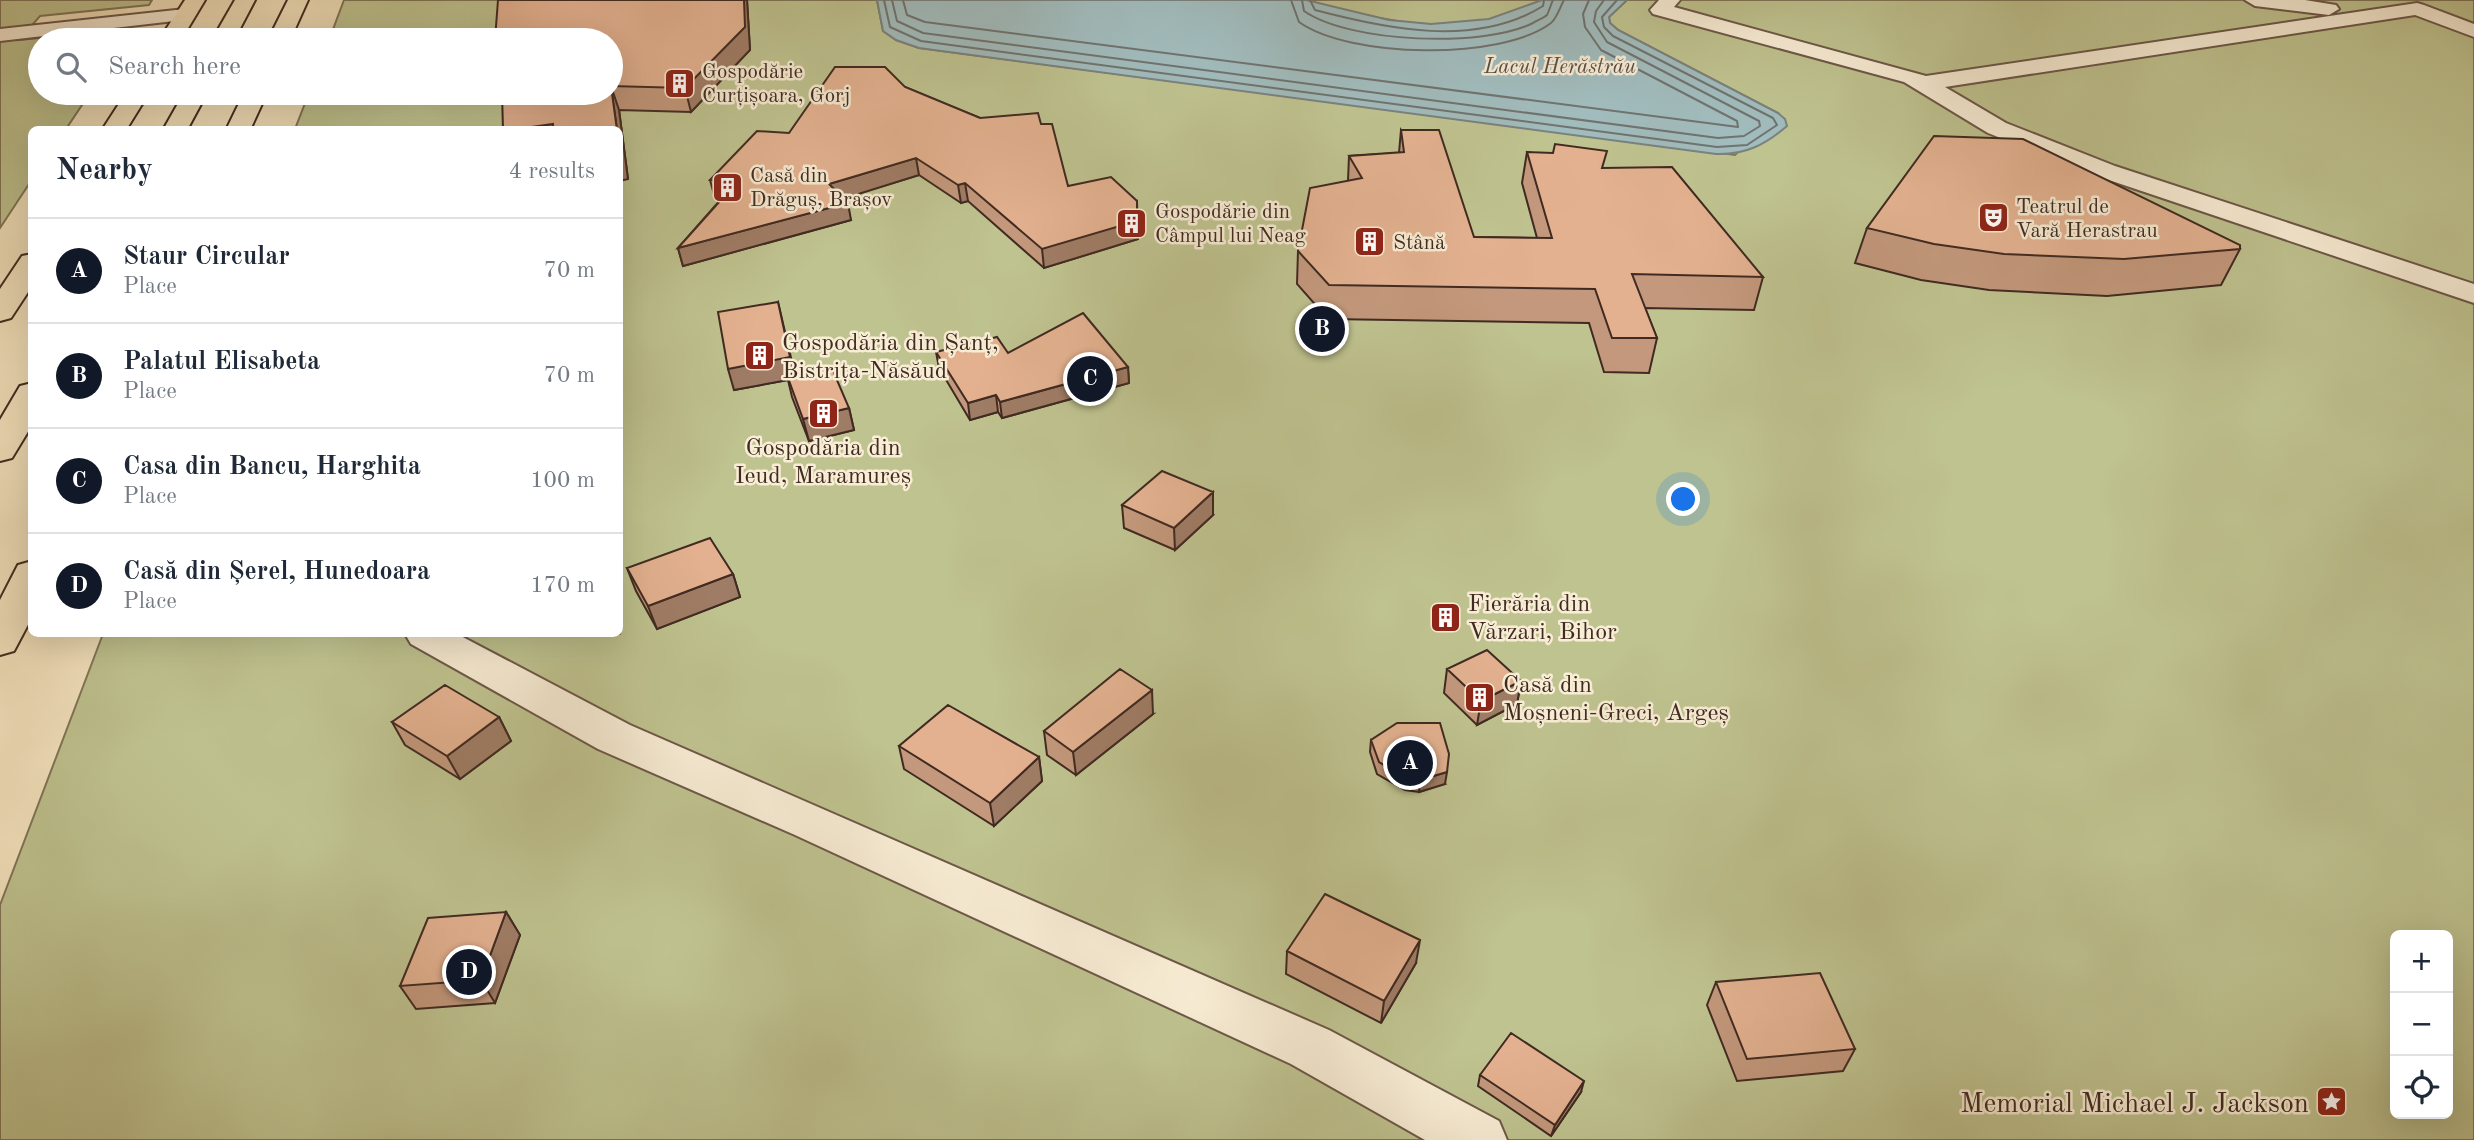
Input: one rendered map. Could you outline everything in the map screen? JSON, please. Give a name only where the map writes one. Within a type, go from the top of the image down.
[{"type":"main road","points":[[230,28],[245,0]]},
{"type":"main road","points":[[285,28],[298,0]]},
{"type":"main road","points":[[178,28],[190,8]]},
{"type":"main road","points":[[116,126],[130,105]]},
{"type":"main road","points":[[177,126],[189,105]]},
{"type":"main road","points":[[240,126],[249,105]]},
{"type":"main road","points":[[0,312],[28,268]]},
{"type":"main road","points":[[0,451],[28,400]]},
{"type":"main road","points":[[0,641],[28,583]]},
{"type":"street","points":[[1670,0],[1660,10],[1900,73],[1925,83],[1997,128],[2106,171],[2474,294]]},
{"type":"street","points":[[2255,0],[2327,8],[2417,9],[2474,31]]},
{"type":"street","points":[[1925,83],[2462,4]]},
{"type":"street","points":[[49,28],[190,8]]},
{"type":"street","points":[[0,35],[28,31]]},
{"type":"street","points":[[431,637],[614,737],[811,822],[1310,1047],[1479,1140]]},
{"type":"green space","points":[[0,0],[152,0],[149,5],[40,16],[19,40],[28,39],[28,105],[82,105],[68,126],[28,126],[28,186],[0,228]]},
{"type":"green space","points":[[344,0],[877,0],[883,31],[896,40],[919,48],[1735,155],[1778,113],[1618,30],[1610,23],[1609,17],[1627,0],[2474,0],[2474,1140],[0,1140],[0,905],[102,637],[623,637],[623,126],[296,126],[304,105],[623,105],[623,28],[334,28]]},
{"type":"green space","points":[[1306,0],[1542,0],[1515,13],[1456,25],[1425,24],[1364,15]]},
{"type":"water","name":"Lacul Herăstrău","points":[[877,0],[1306,0],[1389,20],[1431,24],[1489,19],[1542,0],[1627,0],[1609,17],[1610,23],[1618,30],[1778,113],[1785,119],[1787,126],[1754,148],[1736,153],[1716,154],[919,48],[896,40],[883,31]]},
{"type":"building","points":[[498,0],[744,0],[745,27],[685,88],[623,86],[623,28],[496,28]]},
{"type":"building","points":[[835,67],[885,67],[905,87],[980,118],[1038,113],[1041,124],[1052,124],[1068,186],[1111,177],[1137,201],[1137,221],[1042,249],[965,183],[958,185],[916,158],[829,184],[848,203],[678,248],[737,182],[710,180],[757,131],[789,133]]},
{"type":"building","points":[[502,105],[614,105],[616,126],[553,124],[503,126]]},
{"type":"building","points":[[1401,130],[1439,130],[1474,237],[1552,238],[1527,152],[1553,153],[1555,144],[1607,151],[1602,168],[1672,167],[1763,277],[1632,274],[1657,338],[1612,338],[1595,289],[1329,285],[1298,251],[1310,188],[1362,178],[1349,156],[1404,152]]},
{"type":"building","points":[[1934,136],[2023,139],[2240,245],[2240,249],[2124,259],[2004,254],[1934,244],[1867,228]]},
{"type":"building","name":"Gospodăria din Șanț, Bistrița-Năsăud","points":[[778,302],[790,357],[728,369],[718,312]]},
{"type":"building","points":[[1083,313],[1128,367],[1000,402],[996,395],[968,403],[936,352],[997,337],[1008,353]]},
{"type":"building","points":[[831,366],[849,408],[803,419],[787,375]]},
{"type":"building","points":[[1162,471],[1213,492],[1174,528],[1122,505]]},
{"type":"building","points":[[710,538],[733,574],[648,606],[627,568]]},
{"type":"building","points":[[1487,650],[1521,681],[1481,701],[1447,669]]},
{"type":"building","points":[[1120,669],[1152,690],[1073,752],[1044,731]]},
{"type":"building","points":[[445,685],[499,717],[447,756],[392,722]]},
{"type":"building","points":[[948,705],[1039,757],[990,803],[899,746]]},
{"type":"building","points":[[1397,723],[1440,723],[1449,754],[1447,772],[1420,780],[1406,778],[1379,762],[1371,740]]},
{"type":"building","points":[[1325,894],[1420,940],[1384,1001],[1287,951]]},
{"type":"building","points":[[506,912],[481,980],[400,986],[428,918]]},
{"type":"building","points":[[1820,973],[1855,1049],[1747,1059],[1716,982]]},
{"type":"building","points":[[1511,1033],[1584,1081],[1555,1125],[1480,1075]]},
{"type":"place","name":"Gospodărie Curțișoara, Gorj","points":[[679,83]]},
{"type":"place","name":"Casă din Drăguș, Brașov","points":[[727,187]]},
{"type":"place","name":"Teatrul de Vară Herastrau","points":[[1993,218]]},
{"type":"place","name":"Gospodărie din Câmpul lui Neag","points":[[1132,223]]},
{"type":"place","name":"Stână","points":[[1370,242]]},
{"type":"place","name":"Palatul Elisabeta","points":[[1322,329]]},
{"type":"place","name":"Gospodăria din Șanț, Bistrița-Năsăud","points":[[759,356]]},
{"type":"place","name":"Casa din Bancu, Harghita","points":[[1090,379]]},
{"type":"place","name":"Gospodăria din Ieud, Maramureș","points":[[823,413]]},
{"type":"place","name":"Fierăria din Vărzari, Bihor","points":[[1445,617]]},
{"type":"place","name":"Casă din Moșneni-Greci, Argeș","points":[[1480,698]]},
{"type":"place","name":"Staur Circular","points":[[1410,763]]},
{"type":"place","name":"Casă din Șerel, Hunedoara","points":[[469,972]]},
{"type":"place","name":"Memorial Michael J. Jackson","points":[[2332,1102]]}]
